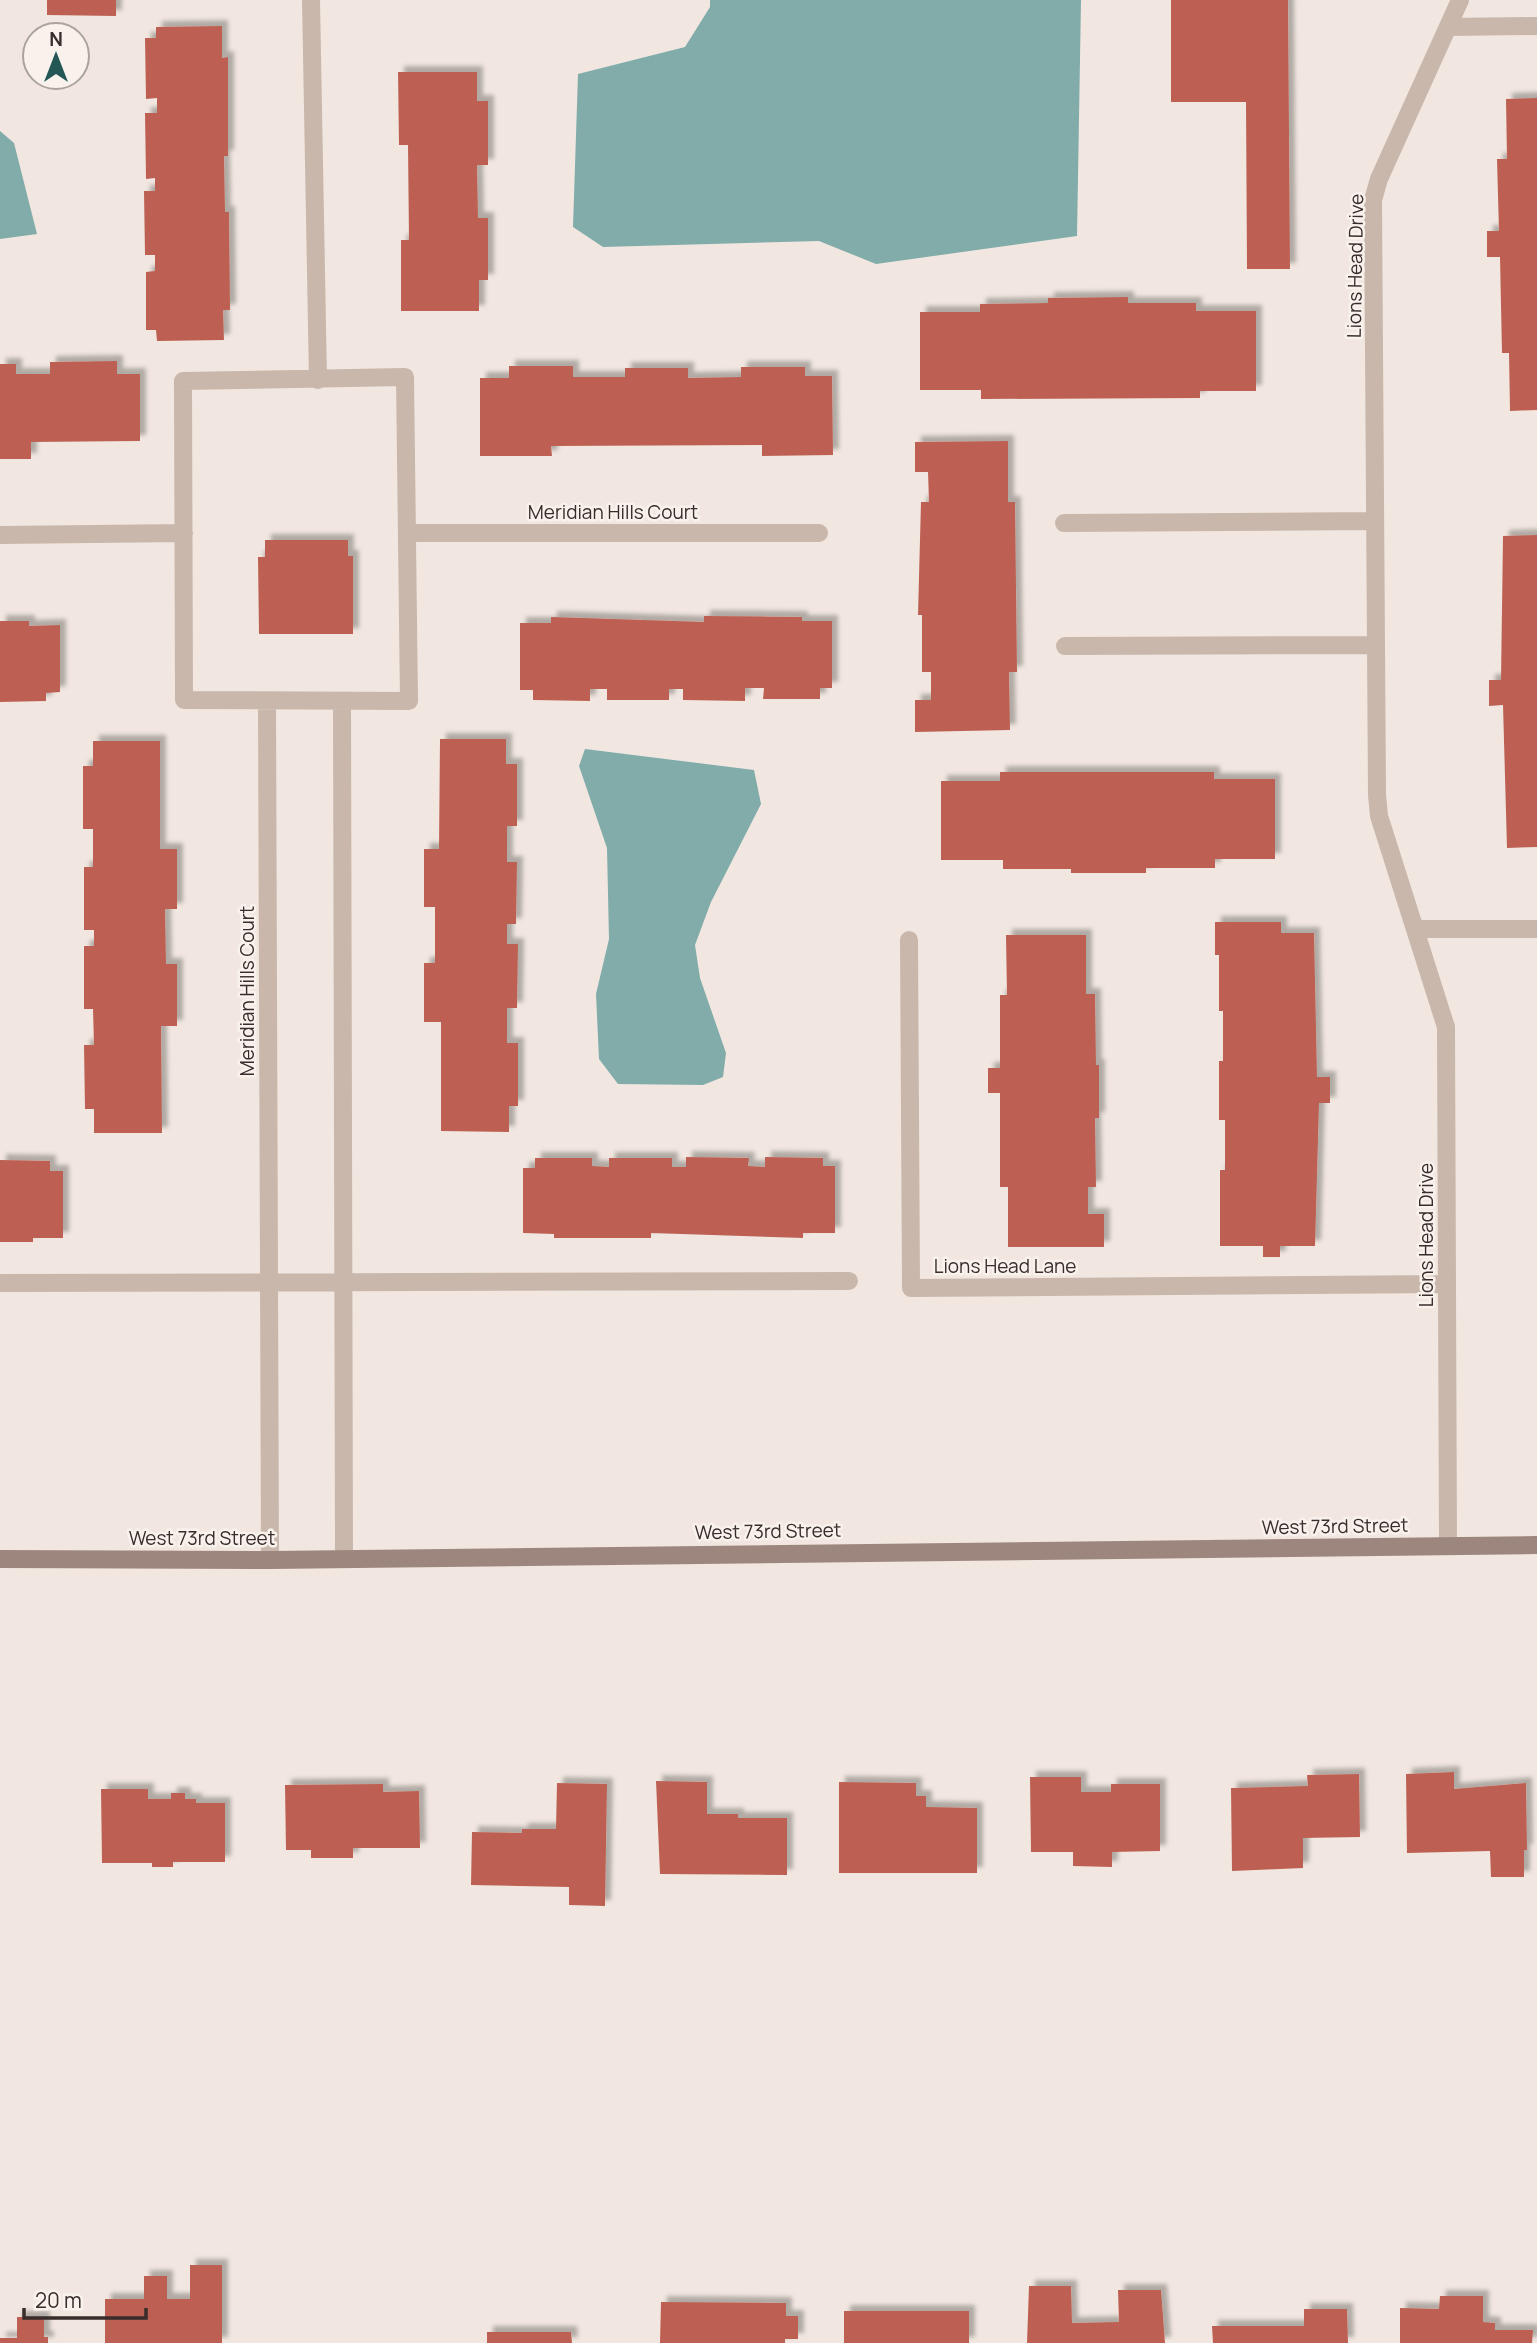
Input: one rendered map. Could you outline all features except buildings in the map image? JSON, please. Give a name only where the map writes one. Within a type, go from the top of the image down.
[{"type":"main road","name":"West 73rd Street","points":[[0,1559],[270,1560],[1537,1545]]},
{"type":"street","points":[[311,0],[318,380]]},
{"type":"street","name":"Lions Head Drive","points":[[1448,1546],[1446,1027],[1379,816],[1373,200],[1379,179],[1460,0]]},
{"type":"street","points":[[1448,27],[1537,26]]},
{"type":"street","points":[[405,377],[409,701],[184,700],[183,381],[318,380],[405,377]]},
{"type":"street","points":[[1064,523],[1375,521]]},
{"type":"street","points":[[0,535],[184,533]]},
{"type":"street","name":"Meridian Hills Court","points":[[407,533],[819,533]]},
{"type":"street","points":[[1065,646],[1376,645]]},
{"type":"street","name":"Meridian Hills Court","points":[[267,701],[270,1560]]},
{"type":"street","points":[[342,701],[344,1558]]},
{"type":"street","points":[[1416,929],[1537,929]]},
{"type":"street","name":"Lions Head Lane","points":[[909,940],[911,1288],[1447,1284]]},
{"type":"street","points":[[0,1283],[849,1281]]},
{"type":"water","points":[[710,0],[1081,0],[1077,236],[876,264],[819,241],[603,247],[573,227],[578,74],[685,47],[710,7]]},
{"type":"water","points":[[0,131],[14,143],[37,234],[0,239]]},
{"type":"water","points":[[585,749],[754,770],[761,804],[711,902],[695,945],[700,978],[726,1053],[723,1077],[703,1085],[618,1084],[599,1059],[596,994],[609,939],[607,848],[579,766]]}]
